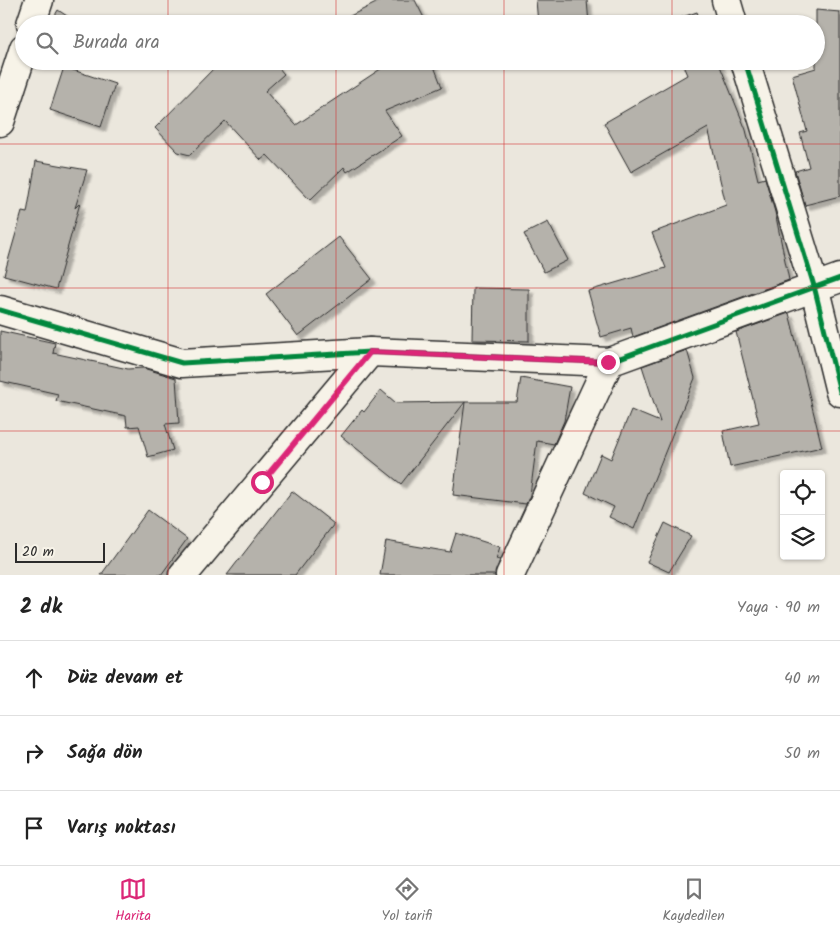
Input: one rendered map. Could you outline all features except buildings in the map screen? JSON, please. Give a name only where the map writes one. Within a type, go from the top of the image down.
[{"type":"street","points":[[34,15],[39,0]]},
{"type":"street","points":[[726,0],[730,15]]},
{"type":"street","points":[[0,122],[17,70]]},
{"type":"street","points":[[748,70],[814,286],[840,392]]},
{"type":"street","points":[[0,310],[182,363],[370,352],[608,362],[840,278]]},
{"type":"street","points":[[183,575],[370,352]]},
{"type":"street","points":[[510,575],[608,362]]},
{"type":"cycle path","points":[[748,70],[814,286],[840,392]]},
{"type":"cycle path","points":[[0,310],[182,363],[370,352],[609,362],[840,278]]},
{"type":"route","points":[[262,482],[370,352],[608,362]]}]
